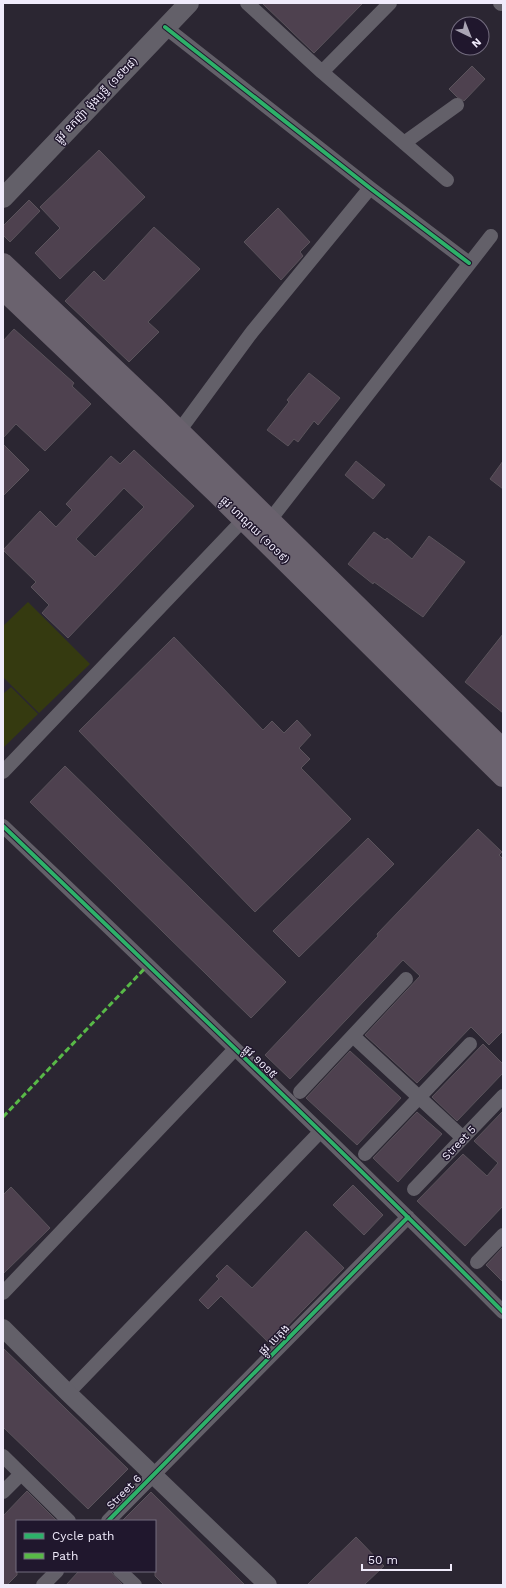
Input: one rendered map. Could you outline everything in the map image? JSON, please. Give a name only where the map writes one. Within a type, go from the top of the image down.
[{"type":"main road","name":"ផ្លូវ ឧកញ៉ា ម៉ុងឫទ្ធី (១៩២៨)","points":[[3,198],[165,27],[183,5]]},
{"type":"main road","name":"ផ្លូវ ហាណូយ (១០១៩)","points":[[3,264],[173,439],[244,519],[503,776]]},
{"type":"main road","name":"ផ្លូវ ហាណូយ (១០១៩)","points":[[3,289],[173,439],[270,520],[503,750]]},
{"type":"street","points":[[247,3],[322,72],[447,180]]},
{"type":"street","points":[[322,72],[390,3]]},
{"type":"street","points":[[165,27],[370,188],[469,263]]},
{"type":"street","points":[[404,143],[457,105]]},
{"type":"street","points":[[173,439],[235,354],[283,293],[370,188]]},
{"type":"street","points":[[270,520],[491,236]]},
{"type":"street","points":[[3,772],[244,519]]},
{"type":"street","name":"ផ្លូវ ១០១៥","points":[[4,830],[148,965],[408,1217],[503,1312]]},
{"type":"street","points":[[300,1092],[406,979]]},
{"type":"street","points":[[353,1036],[463,1138]]},
{"type":"street","points":[[365,1154],[470,1044]]},
{"type":"street","points":[[3,1293],[234,1050]]},
{"type":"street","name":"Street 5","points":[[414,1189],[503,1096]]},
{"type":"street","points":[[68,1393],[320,1132]]},
{"type":"street","name":"ផ្លូវ បេតុង","points":[[154,1475],[408,1217]]},
{"type":"street","points":[[477,1262],[503,1235]]},
{"type":"street","points":[[3,1328],[68,1393],[268,1585]]},
{"type":"street","points":[[3,1456],[68,1520]]},
{"type":"street","points":[[3,1492],[21,1474]]},
{"type":"street","name":"Street 6","points":[[109,1520],[154,1475]]},
{"type":"street","points":[[43,1585],[56,1572]]},
{"type":"street","points":[[121,1572],[135,1585]]},
{"type":"green space","points":[[28,602],[90,664],[39,713],[3,677],[3,626]]},
{"type":"green space","points":[[11,687],[38,714],[3,748],[3,694]]},
{"type":"building","points":[[262,3],[363,3],[314,53]]},
{"type":"building","points":[[472,66],[485,79],[464,101],[457,97],[449,89]]},
{"type":"building","points":[[99,150],[145,197],[60,279],[35,253],[60,228],[40,207]]},
{"type":"building","points":[[29,200],[40,211],[10,242],[3,235],[3,226]]},
{"type":"building","points":[[278,208],[310,242],[300,252],[303,256],[281,280],[244,242]]},
{"type":"building","points":[[154,227],[200,269],[148,322],[159,332],[129,362],[65,301],[94,271],[104,281]]},
{"type":"building","points":[[14,329],[74,383],[72,386],[91,404],[45,451],[16,424],[3,438],[3,341]]},
{"type":"building","points":[[309,373],[340,398],[318,425],[314,421],[298,442],[294,439],[288,446],[267,430],[289,402],[287,400]]},
{"type":"building","points":[[3,444],[29,470],[3,496]]},
{"type":"building","points":[[134,450],[194,506],[68,638],[42,613],[49,605],[31,587],[36,582],[3,550],[40,511],[56,527],[72,510],[66,504],[111,456],[120,464]],"holes":[[[124,488],[144,507],[95,557],[76,539]]]},
{"type":"building","points":[[356,461],[385,485],[373,499],[345,475]]},
{"type":"building","points":[[503,461],[503,489],[490,479]]},
{"type":"building","points":[[374,532],[385,540],[387,538],[412,559],[429,536],[465,562],[423,617],[374,582],[373,584],[348,564]]},
{"type":"building","points":[[503,634],[503,713],[465,682]]},
{"type":"building","points":[[174,637],[263,730],[272,721],[284,733],[297,720],[311,735],[299,748],[310,759],[301,768],[351,819],[255,912],[79,731]]},
{"type":"building","points":[[65,766],[286,982],[251,1018],[30,802]]},
{"type":"building","points":[[478,829],[502,852],[499,855],[503,859],[503,1031],[489,1045],[471,1027],[417,1083],[365,1035],[420,976],[403,960],[290,1079],[265,1055],[378,936],[377,934]]},
{"type":"building","points":[[368,838],[394,864],[299,957],[273,931]]},
{"type":"building","points":[[483,1044],[503,1064],[503,1073],[457,1121],[432,1097]]},
{"type":"building","points":[[350,1051],[401,1098],[357,1145],[306,1098]]},
{"type":"building","points":[[503,1111],[503,1206],[465,1246],[417,1201],[463,1154],[487,1176],[498,1163],[474,1141]]},
{"type":"building","points":[[417,1112],[442,1134],[398,1182],[373,1158]]},
{"type":"building","points":[[353,1185],[383,1215],[364,1235],[333,1205]]},
{"type":"building","points":[[11,1187],[50,1228],[3,1274],[3,1195]]},
{"type":"building","points":[[306,1231],[344,1268],[270,1344],[221,1296],[208,1309],[199,1300],[219,1279],[216,1276],[227,1265],[252,1288]]},
{"type":"building","points":[[503,1247],[503,1282],[486,1265]]},
{"type":"building","points":[[3,1348],[128,1469],[88,1509],[3,1427]]},
{"type":"building","points":[[27,1491],[56,1520],[16,1520],[17,1575],[7,1585],[3,1585],[3,1516]]},
{"type":"building","points":[[151,1492],[245,1585],[164,1585],[155,1576],[156,1520],[123,1520]]},
{"type":"building","points":[[356,1537],[384,1566],[364,1585],[307,1585]]},
{"type":"building","points":[[78,1572],[111,1572],[123,1585],[66,1585]]},
{"type":"marked path","points":[[3,1117],[148,965]]},
{"type":"cycle path","points":[[165,27],[370,188],[469,263]]},
{"type":"cycle path","points":[[3,826],[317,1128],[503,1312]]},
{"type":"cycle path","points":[[109,1520],[408,1217]]}]
